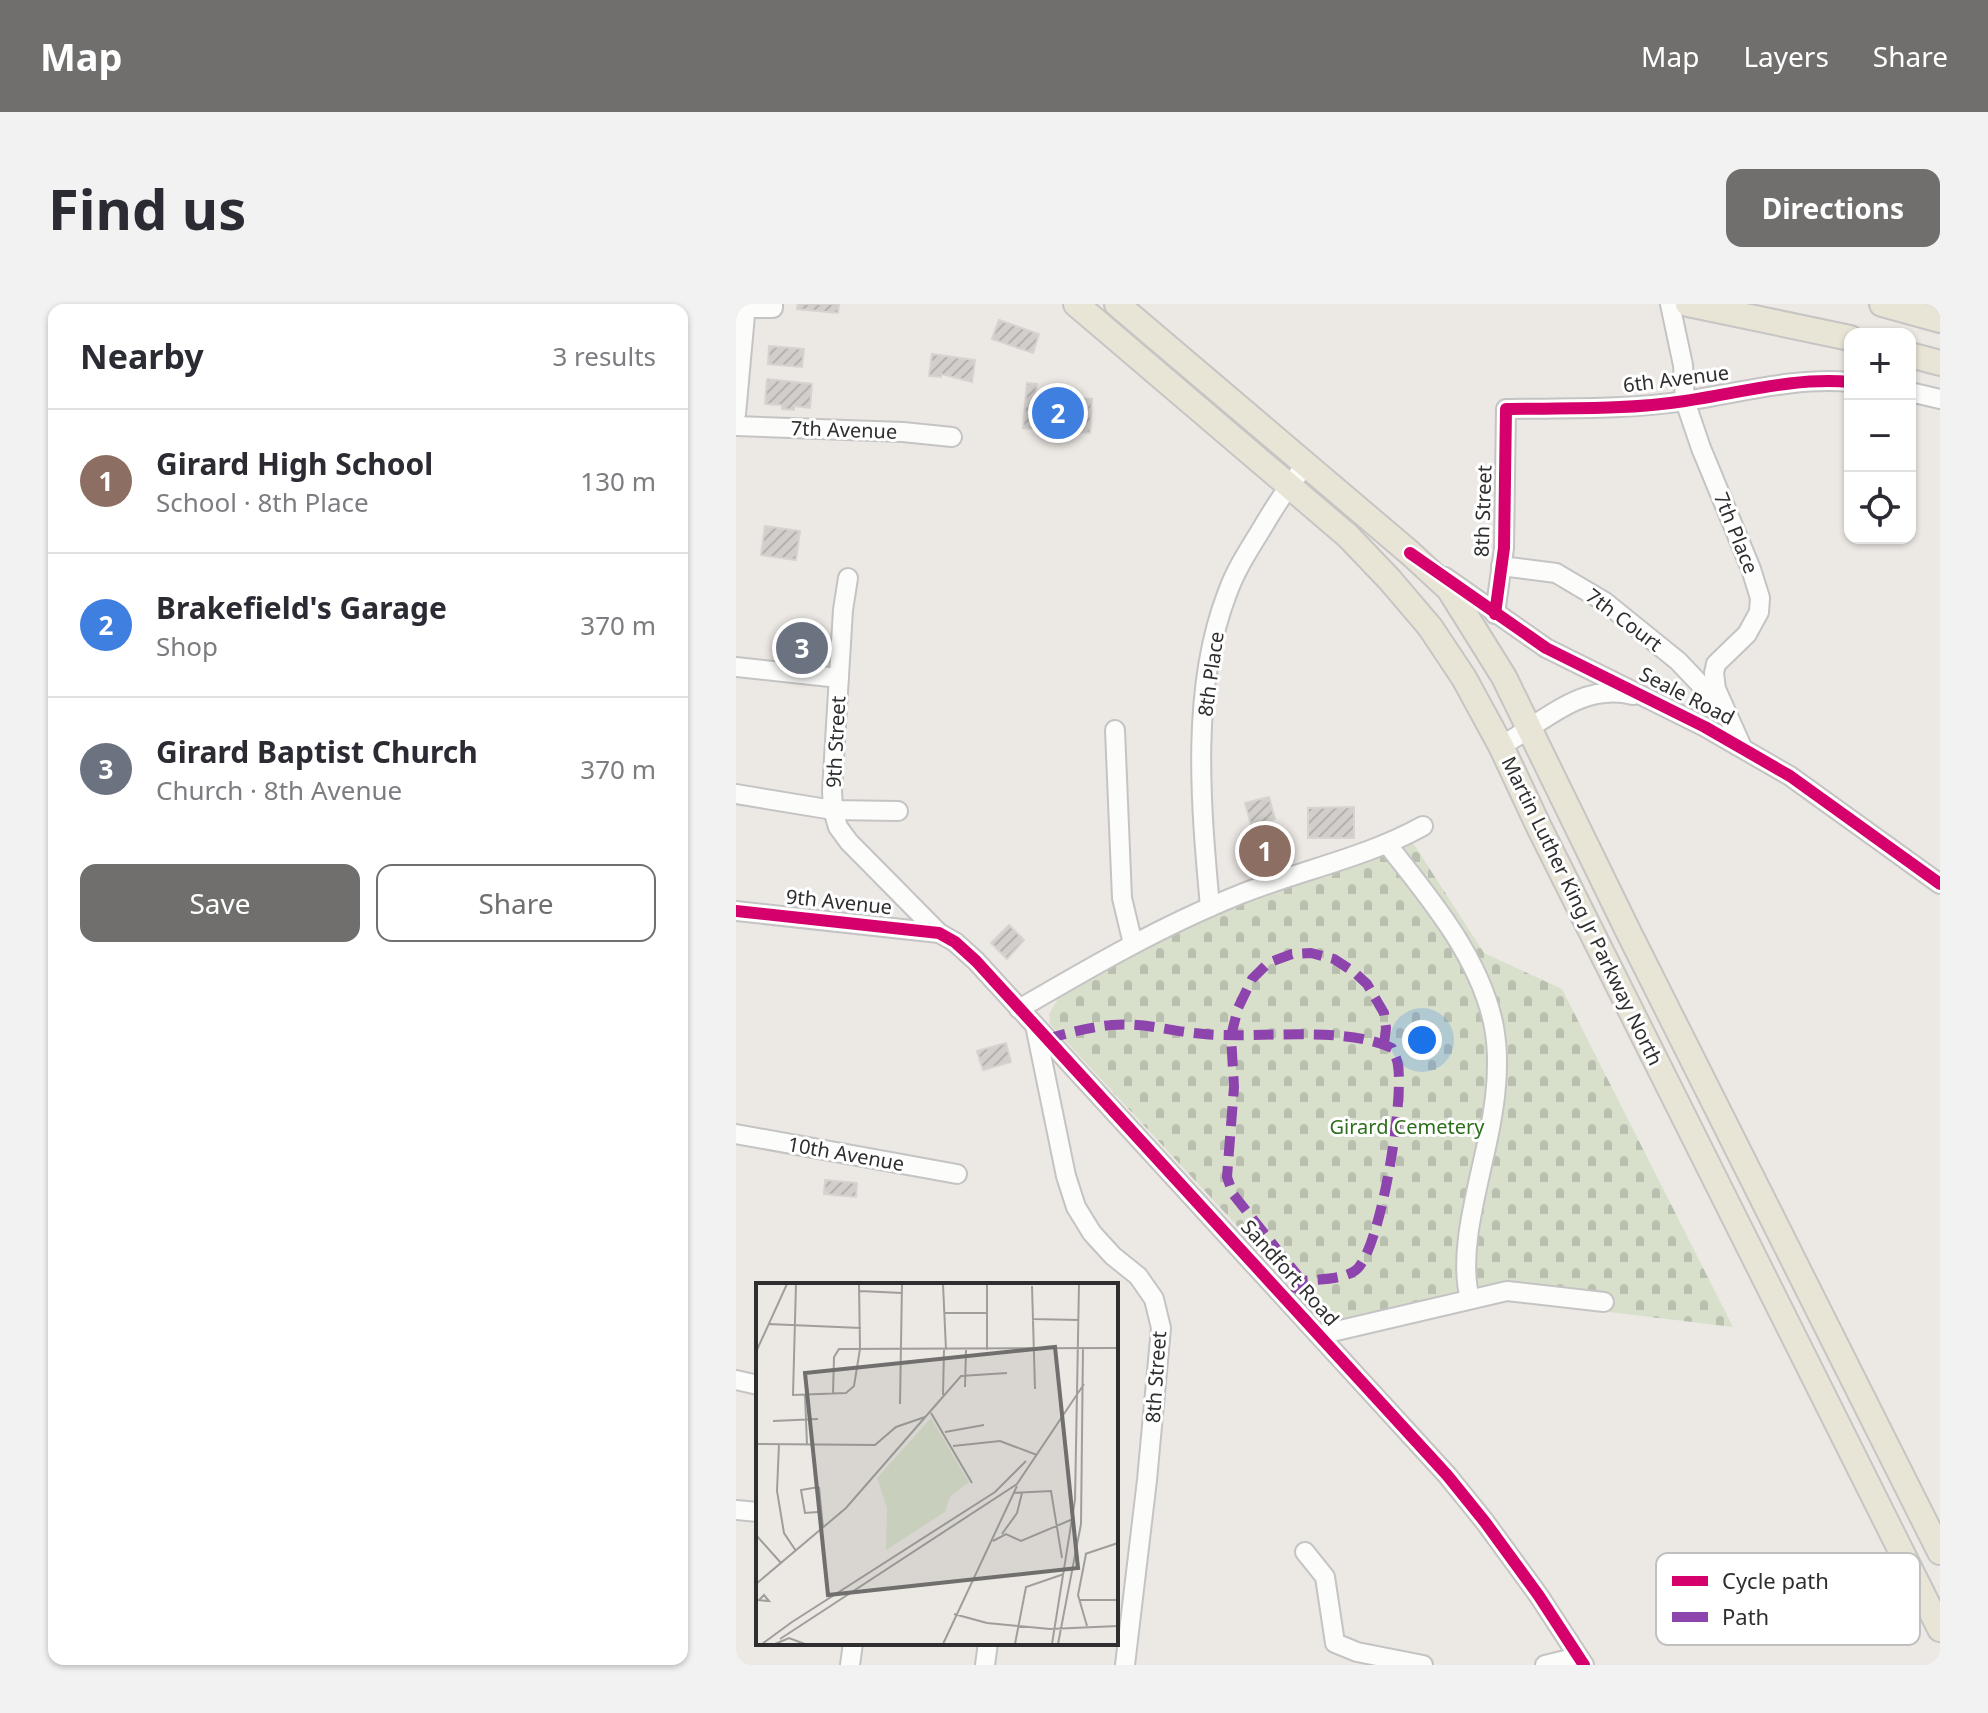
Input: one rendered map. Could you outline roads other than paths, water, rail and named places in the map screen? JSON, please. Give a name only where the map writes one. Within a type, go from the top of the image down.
[{"type":"main road","name":"Martin Luther King Jr Parkway North","points":[[1076,304],[1348,536],[1410,603],[1464,678],[1501,746],[1902,1553]]},
{"type":"main road","name":"Martin Luther King Jr Parkway North","points":[[1117,304],[1449,589],[1504,677],[1940,1552]]},
{"type":"main road","points":[[1141,304],[1160,341],[1149,367]]},
{"type":"main road","points":[[1688,304],[1844,337]]},
{"type":"main road","points":[[1882,304],[1940,320]]},
{"type":"main road","points":[[1916,357],[1940,363]]},
{"type":"main road","name":"Martin Luther King Jr Parkway North","points":[[1920,1589],[1940,1629]]},
{"type":"street","points":[[736,414],[746,306],[773,308],[773,304]]},
{"type":"street","name":"7th Place","points":[[1670,304],[1683,365],[1685,401],[1760,598],[1759,612],[1747,634],[1716,664],[1714,673],[1716,689],[1742,747]]},
{"type":"street","name":"6th Avenue","points":[[1506,409],[1646,406],[1753,389],[1844,382]]},
{"type":"street","points":[[1916,393],[1940,399]]},
{"type":"street","name":"8th Street","points":[[1495,614],[1504,548],[1506,409]]},
{"type":"street","name":"7th Avenue","points":[[736,426],[889,431],[952,437]]},
{"type":"street","name":"8th Place","points":[[1210,907],[1202,823],[1202,777],[1210,653],[1227,594],[1239,566],[1287,486],[1306,465]]},
{"type":"street","name":"Seale Road","points":[[1410,553],[1546,648],[1742,747],[1828,802],[1940,884]]},
{"type":"street","name":"7th Court","points":[[1501,566],[1556,573],[1605,602],[1678,661],[1726,712]]},
{"type":"street","name":"9th Street","points":[[833,810],[832,763],[848,578]]},
{"type":"street","points":[[736,667],[839,678]]},
{"type":"street","name":"Seale Road","points":[[1501,746],[1581,696],[1625,693],[1655,701]]},
{"type":"street","points":[[1115,730],[1122,898],[1133,944]]},
{"type":"street","points":[[736,794],[833,810],[898,811]]},
{"type":"street","name":"9th Avenue","points":[[833,810],[838,827],[849,842],[939,933]]},
{"type":"street","points":[[1019,1009],[1133,944],[1210,907],[1287,877],[1387,844],[1423,826]]},
{"type":"street","points":[[1387,844],[1459,942],[1484,992],[1494,1028],[1493,1118],[1475,1197],[1466,1266],[1470,1299]]},
{"type":"street","name":"9th Avenue","points":[[736,911],[939,933]]},
{"type":"street","name":"Sandfort Road","points":[[939,933],[955,942],[976,961],[1447,1475],[1539,1596],[1581,1661]]},
{"type":"street","name":"8th Street","points":[[1036,1027],[1066,1176],[1076,1207],[1092,1233],[1146,1287],[1154,1299],[1161,1328],[1146,1495],[1125,1665]]},
{"type":"street","name":"10th Avenue","points":[[736,1134],[957,1174]]},
{"type":"street","points":[[1319,1335],[1507,1291],[1604,1302]]},
{"type":"street","points":[[736,1380],[756,1385]]},
{"type":"street","points":[[736,1510],[756,1512]]},
{"type":"street","points":[[1305,1552],[1325,1577],[1335,1643],[1356,1659],[1423,1665]]},
{"type":"street","points":[[850,1665],[853,1645]]},
{"type":"street","points":[[985,1665],[988,1645]]},
{"type":"street","points":[[1545,1665],[1581,1661]]},
{"type":"place","name":"Brakefield's Garage","points":[[1058,413]]},
{"type":"place","name":"Girard Baptist Church","points":[[802,648]]},
{"type":"place","name":"Girard High School","points":[[1265,851]]},
{"type":"park label","name":"Girard Cemetery","points":[[1407,1127]]}]
